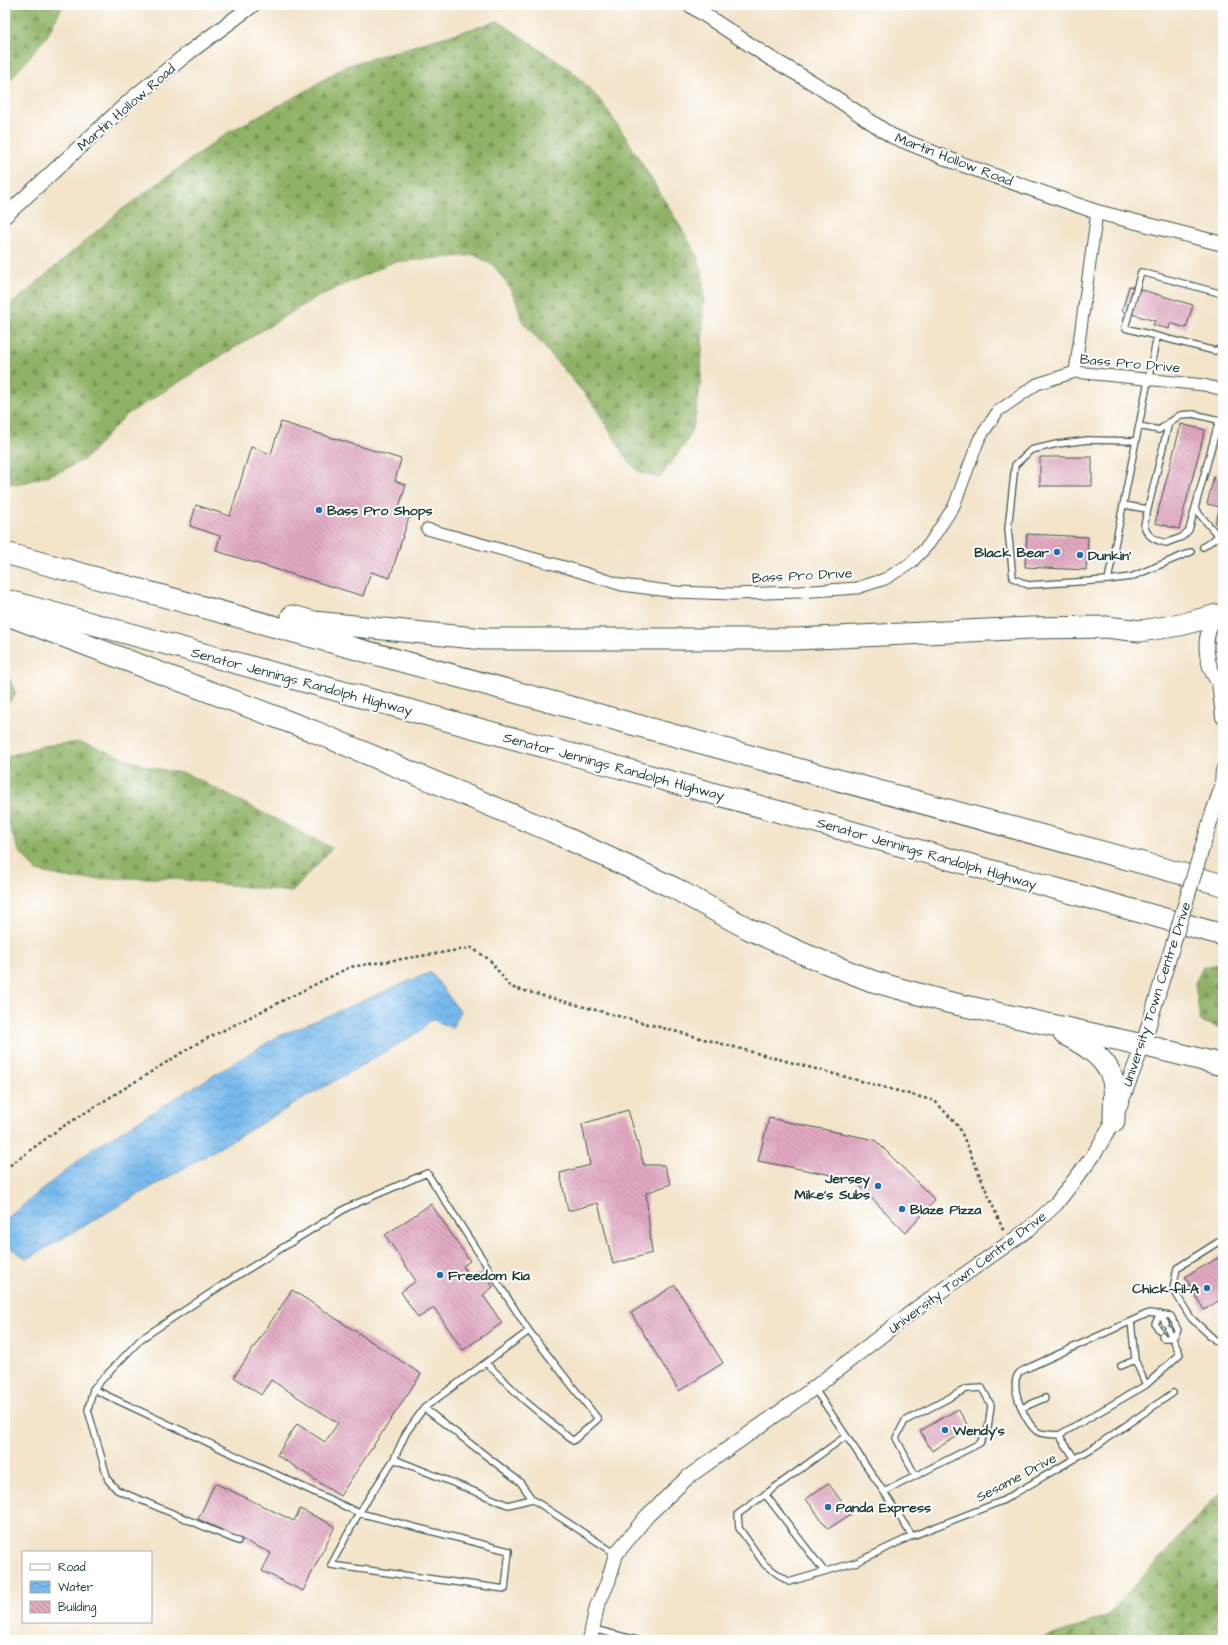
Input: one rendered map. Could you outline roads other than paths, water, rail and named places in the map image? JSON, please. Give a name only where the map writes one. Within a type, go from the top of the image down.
[{"type":"highway","points":[[5,553],[1223,885]]},
{"type":"highway","points":[[60,568],[198,594],[314,622],[484,639],[796,639],[1106,627],[1140,631],[1180,625],[1220,613]]},
{"type":"highway","name":"Senator Jennings Randolph Highway","points":[[5,600],[605,763],[1223,935]]},
{"type":"highway","points":[[5,614],[313,731],[551,831],[674,888],[750,929],[810,957],[879,983],[947,1002],[1143,1045],[1223,1065]]},
{"type":"highway","points":[[1040,1022],[1084,1044],[1105,1064],[1114,1085],[1114,1121]]},
{"type":"street","name":"Martin Hollow Road","points":[[5,216],[134,97],[187,54],[253,5]]},
{"type":"street","name":"Martin Hollow Road","points":[[690,5],[770,58],[815,84],[892,136],[958,163],[1097,212],[1223,244]]},
{"type":"street","points":[[1075,372],[1097,212]]},
{"type":"street","name":"Bass Pro Drive","points":[[428,529],[630,586],[676,592],[732,594],[857,588],[885,579],[912,563],[929,544],[954,506],[979,439],[998,411],[1037,384],[1075,372],[1204,385],[1223,390]]},
{"type":"street","points":[[1220,613],[1210,628],[1206,644],[1207,659],[1212,674],[1221,685],[1223,717]]},
{"type":"street","name":"University Town Centre Drive","points":[[591,1634],[597,1606],[608,1582],[616,1554],[647,1516],[688,1477],[814,1388],[917,1308],[1029,1229],[1056,1204],[1093,1156],[1114,1121],[1143,1045],[1154,1004],[1213,812],[1223,785],[1223,770]]},
{"type":"lane","points":[[1223,294],[1141,272],[1127,319],[1126,328],[1215,351],[1223,347]]},
{"type":"lane","points":[[1108,580],[1157,336]]},
{"type":"lane","points":[[1139,426],[1159,430],[1169,422],[1180,415],[1186,414],[1221,420],[1189,530],[1182,537],[1166,543],[1153,539],[1146,532],[1144,525],[1169,422]]},
{"type":"lane","points":[[1136,441],[1088,440],[1057,444],[1031,450],[1015,465],[1008,529],[1013,578],[1028,585],[1108,580],[1131,577],[1191,552]]},
{"type":"lane","points":[[1124,505],[1147,509]]},
{"type":"lane","points":[[1195,509],[1221,535],[1203,547]]},
{"type":"lane","points":[[238,1541],[117,1490],[108,1480],[88,1410],[93,1389],[141,1339],[224,1284],[348,1207],[428,1173],[529,1331],[598,1419],[573,1441],[525,1401],[486,1363]]},
{"type":"lane","points":[[1216,1341],[1206,1334],[1190,1318],[1172,1289],[1177,1268],[1223,1239]]},
{"type":"lane","points":[[1160,1314],[1180,1354],[1146,1385],[1060,1435],[1039,1432],[1030,1424],[1015,1392],[1015,1381],[1018,1374],[1030,1367],[1149,1313],[1160,1314],[1171,1316],[1178,1330],[1173,1338]]},
{"type":"lane","points":[[1160,1314],[1155,1324],[1163,1338],[1173,1338]]},
{"type":"lane","points":[[1132,1321],[1135,1360],[1146,1385]]},
{"type":"lane","points":[[93,1389],[359,1513],[509,1551],[505,1589],[331,1565],[359,1513],[394,1459],[406,1433],[424,1408],[529,1331]]},
{"type":"lane","points":[[1121,1366],[1135,1360]]},
{"type":"lane","points":[[814,1388],[912,1536]]},
{"type":"lane","points":[[884,1492],[980,1443],[988,1428],[991,1405],[982,1388],[966,1389],[905,1421],[896,1438],[915,1475]]},
{"type":"lane","name":"Sesame Drive","points":[[765,1494],[738,1514],[739,1528],[765,1565],[789,1582],[824,1570],[857,1562],[912,1536],[1002,1501],[1096,1446],[1173,1393]]},
{"type":"lane","points":[[1022,1408],[1045,1398]]},
{"type":"lane","points":[[424,1408],[520,1482],[532,1499],[616,1554]]},
{"type":"lane","points":[[1060,1435],[1075,1459]]},
{"type":"lane","points":[[824,1570],[765,1494],[846,1436]]},
{"type":"lane","points":[[394,1459],[508,1505],[532,1499]]},
{"type":"lane","points":[[591,1634],[637,1640]]},
{"type":"water","points":[[431,972],[460,1012],[452,1028],[431,1019],[419,1032],[27,1259],[5,1244],[5,1220],[92,1149],[277,1037]]},
{"type":"place","name":"Bass Pro Shops","points":[[319,510]]},
{"type":"place","name":"Black Bear","points":[[1057,552]]},
{"type":"place","name":"Dunkin'","points":[[1080,555]]},
{"type":"place","name":"Jersey Mike's Subs","points":[[878,1186]]},
{"type":"place","name":"Blaze Pizza","points":[[902,1209]]},
{"type":"place","name":"Freedom Kia","points":[[440,1275]]},
{"type":"place","name":"Chick-fil-A","points":[[1207,1288]]},
{"type":"place","name":"Wendy's","points":[[945,1430]]},
{"type":"place","name":"Panda Express","points":[[828,1507]]}]
